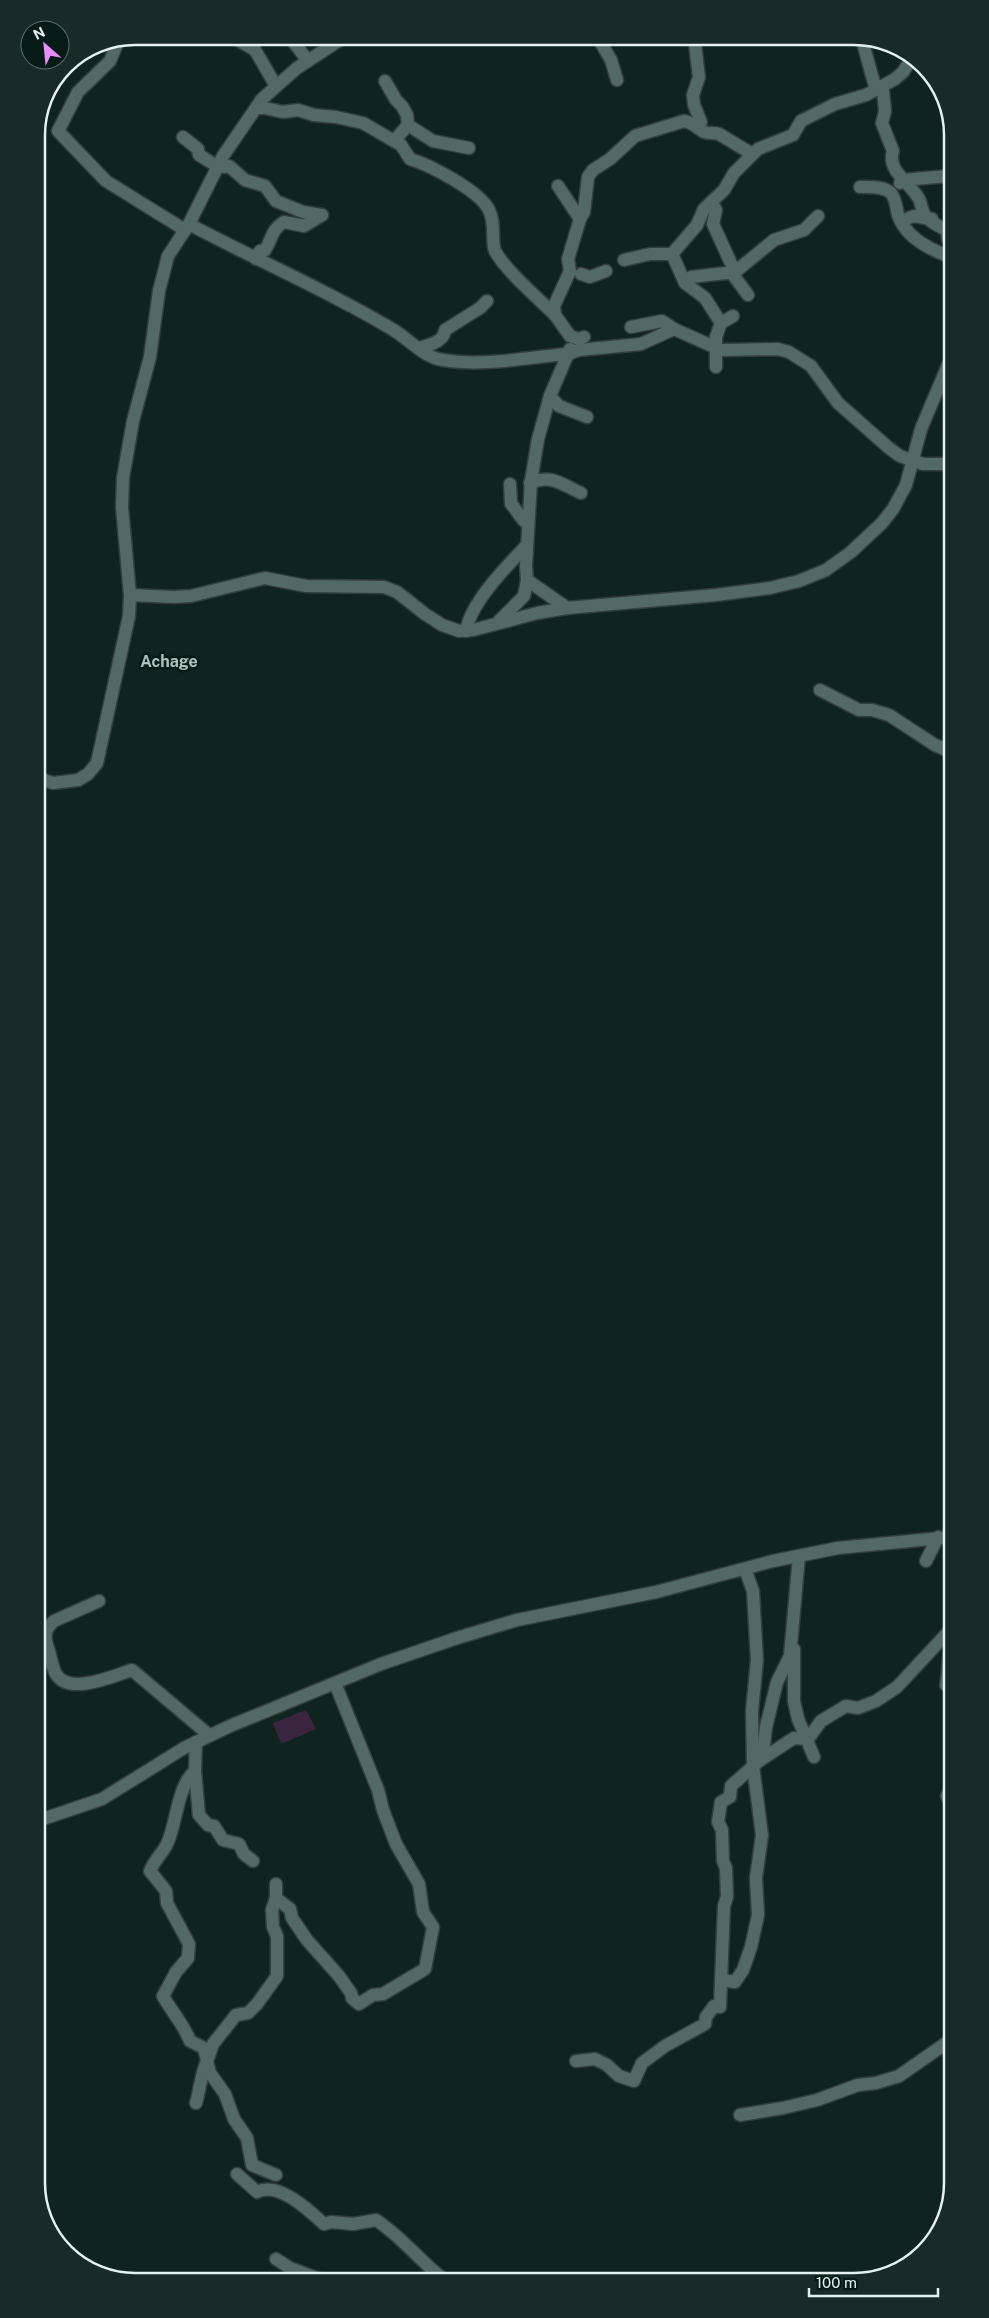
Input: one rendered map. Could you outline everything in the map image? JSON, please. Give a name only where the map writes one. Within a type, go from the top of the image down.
[{"type":"street","points":[[246,45],[255,50],[276,86]]},
{"type":"street","points":[[296,45],[308,61]]},
{"type":"street","points":[[45,780],[53,783],[78,780],[88,774],[97,762],[129,616],[130,595],[123,534],[123,478],[133,421],[150,358],[154,320],[168,256],[187,227],[218,166],[256,108],[276,86],[332,45]]},
{"type":"street","points":[[603,45],[611,60],[617,80]]},
{"type":"street","points":[[684,121],[687,108],[700,77],[695,45]]},
{"type":"street","points":[[864,46],[874,83],[884,91],[885,100],[882,123],[893,151],[892,155],[897,174],[919,200],[921,209],[927,218],[944,230]]},
{"type":"street","points":[[115,48],[110,61],[78,92],[58,131],[106,181],[187,227],[256,259],[393,329],[430,357],[463,362],[568,354],[579,350],[641,344],[670,331]]},
{"type":"street","points":[[624,260],[650,254],[672,254],[697,225],[704,209],[724,190],[734,173],[758,149],[793,135],[801,121],[835,104],[866,95],[903,72],[908,64]]},
{"type":"street","points":[[385,81],[404,110],[408,125],[433,141],[469,148]]},
{"type":"street","points":[[693,95],[694,105],[701,122],[698,128]]},
{"type":"street","points":[[256,108],[283,112],[298,110],[314,115],[336,116],[363,123],[401,144],[410,159],[425,164],[473,193],[489,208],[494,226],[494,249],[505,264],[555,315],[570,336],[579,337],[568,354],[550,396],[530,482],[526,546],[527,580],[524,596],[496,624]]},
{"type":"street","points":[[568,280],[570,271],[568,259],[580,219],[584,212],[588,177],[593,170],[610,159],[635,136],[684,121],[707,133],[715,132],[732,140],[739,148],[753,154]]},
{"type":"street","points":[[394,141],[408,125]]},
{"type":"street","points":[[183,137],[198,149],[199,155],[218,166],[224,168],[229,166],[245,180],[265,186],[276,201],[303,212],[322,215],[304,226],[284,222],[273,231],[267,247],[265,250],[260,251],[256,259]]},
{"type":"street","points":[[860,187],[882,188],[896,186],[904,180],[944,176]]},
{"type":"street","points":[[558,186],[580,219]]},
{"type":"street","points":[[882,188],[890,192],[896,202],[901,221],[908,232],[937,252],[944,255]]},
{"type":"street","points":[[711,202],[716,210],[713,224],[733,272],[748,295]]},
{"type":"street","points":[[691,277],[733,272],[774,240],[804,230],[818,216]]},
{"type":"street","points":[[901,221],[914,216],[944,221]]},
{"type":"street","points":[[672,254],[685,283],[705,298],[721,323]]},
{"type":"street","points":[[555,315],[554,306],[559,292],[568,280],[585,269],[590,277],[606,271]]},
{"type":"street","points":[[419,348],[438,341],[444,335],[445,330],[458,324],[487,301]]},
{"type":"street","points":[[716,367],[716,337],[721,323],[733,316]]},
{"type":"street","points":[[631,327],[653,322],[670,331],[721,350],[737,351],[778,348],[800,358],[817,372],[838,403],[900,456],[922,464],[944,464]]},
{"type":"street","points":[[130,595],[191,596],[265,578],[306,586],[373,586],[397,592],[442,625],[458,631],[466,631],[537,613],[567,608],[716,596],[784,585],[814,575],[851,552],[882,523],[901,495],[914,461],[921,429],[944,374]]},
{"type":"street","points":[[550,396],[559,406],[587,417]]},
{"type":"street","points":[[530,482],[542,478],[550,478],[581,493]]},
{"type":"street","points":[[510,484],[511,504],[517,510],[520,518],[528,524]]},
{"type":"street","points":[[466,631],[468,621],[484,593],[526,546]]},
{"type":"street","points":[[527,580],[567,608]]},
{"type":"street","points":[[820,690],[859,710],[872,710],[889,715],[935,746],[944,749]]},
{"type":"street","points":[[926,1561],[938,1537]]},
{"type":"street","points":[[45,1818],[102,1799],[209,1736],[335,1683],[432,1646],[517,1620],[656,1592],[745,1568],[799,1556],[838,1548],[944,1537]]},
{"type":"street","points":[[756,1763],[763,1753],[766,1727],[777,1682],[790,1656],[799,1556]]},
{"type":"street","points":[[722,1980],[735,1982],[743,1970],[751,1947],[758,1915],[756,1878],[762,1835],[752,1711],[757,1660],[753,1591],[745,1568]]},
{"type":"street","points":[[45,1634],[48,1626],[54,1621],[99,1601]]},
{"type":"street","points":[[793,1626],[796,1671],[793,1682],[794,1701],[798,1719],[814,1757]]},
{"type":"street","points":[[808,1739],[820,1721],[846,1706],[858,1708],[897,1687],[944,1637]]},
{"type":"street","points":[[45,1640],[57,1676],[69,1684],[79,1685],[132,1670],[209,1736]]},
{"type":"street","points":[[276,1898],[290,1909],[292,1918],[307,1940],[339,1976],[351,1993],[352,1998],[359,2004],[373,1995],[383,1994],[425,1970],[433,1927],[423,1912],[419,1884],[396,1844],[383,1810],[378,1790],[335,1683]]},
{"type":"street","points":[[576,2061],[595,2059],[608,2065],[618,2076],[634,2081],[642,2064],[665,2046],[706,2024],[706,2017],[714,2006],[720,2007],[724,1906],[727,1897],[722,1830],[718,1822],[720,1802],[730,1797],[731,1786],[756,1763],[794,1738],[808,1739]]},
{"type":"street","points":[[196,1742],[195,1771],[199,1815],[208,1825],[214,1826],[223,1840],[239,1844],[244,1854],[253,1861]]},
{"type":"street","points":[[195,1771],[188,1777],[183,1788],[166,1846],[155,1859],[150,1871],[166,1891],[166,1903],[189,1944],[188,1958],[176,1972],[163,1996],[175,2017],[185,2028],[190,2042],[204,2048],[210,2072],[225,2094],[234,2119],[247,2138],[252,2165]]},
{"type":"street","points":[[196,2103],[203,2080],[202,2072],[208,2061],[213,2044],[236,2015],[248,2013],[257,2004],[277,1976],[277,1936],[272,1927],[272,1910],[276,1898],[276,1884]]},
{"type":"street","points":[[740,2115],[817,2100],[858,2085],[876,2083],[899,2076],[944,2045]]},
{"type":"street","points":[[252,2165],[244,2173],[235,2175],[257,2192],[263,2189],[274,2191],[302,2204],[324,2224],[331,2222],[352,2224],[376,2220],[388,2228],[434,2273]]},
{"type":"street","points":[[252,2165],[276,2175]]},
{"type":"street","points":[[276,2258],[290,2268],[303,2273]]},
{"type":"shaded area","points":[[306,1710],[316,1729],[281,1744],[273,1723]]},
{"type":"district","name":"Achage","points":[[169,661]]}]
